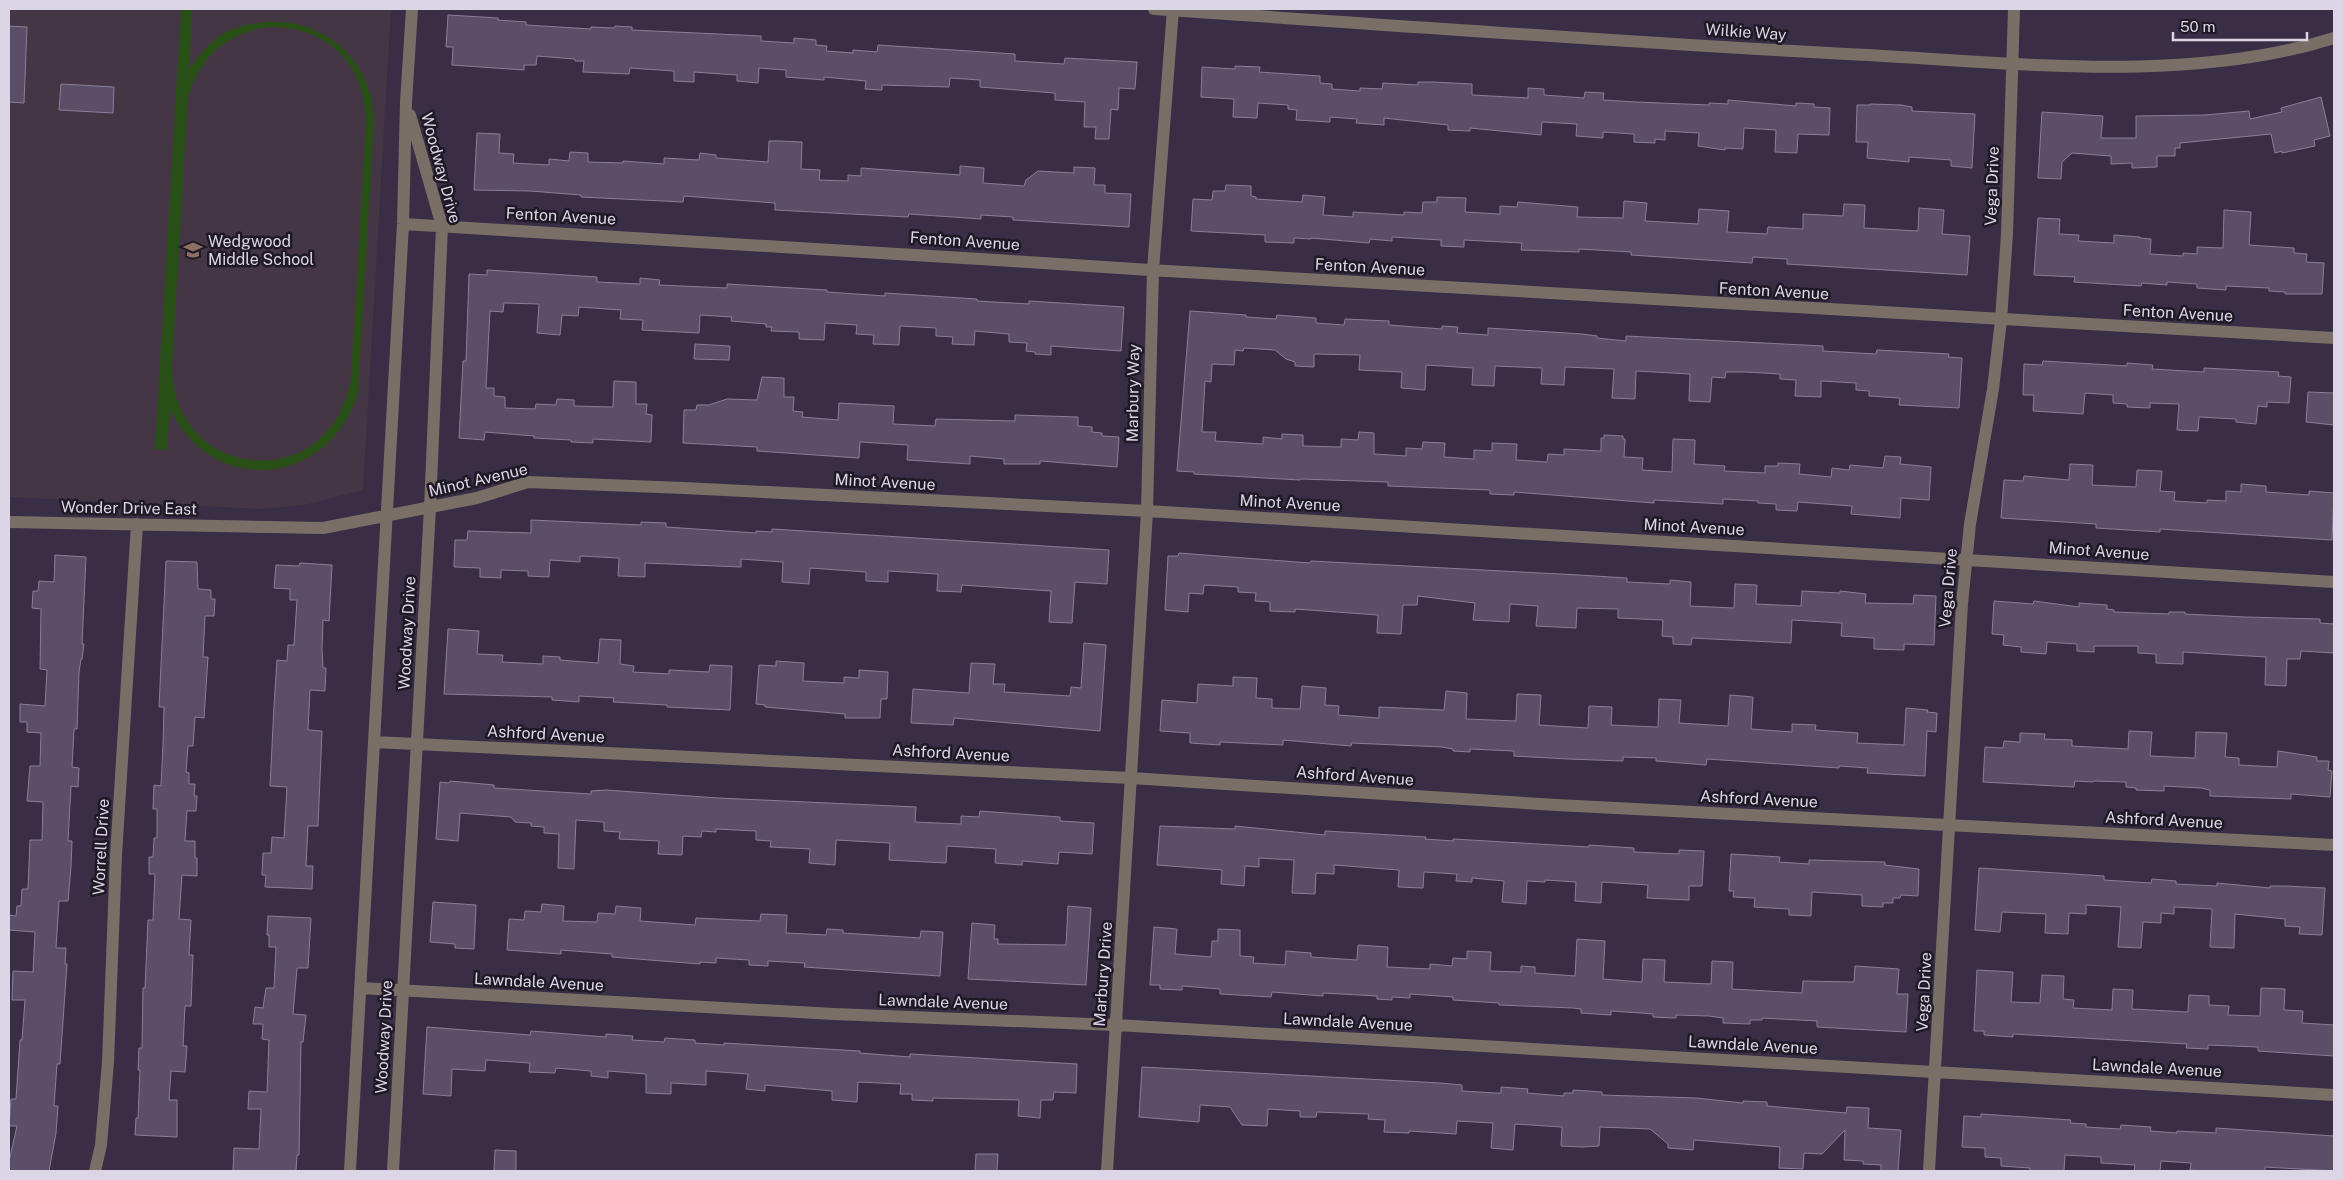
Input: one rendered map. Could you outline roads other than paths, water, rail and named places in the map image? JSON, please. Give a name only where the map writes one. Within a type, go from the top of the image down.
[{"type":"street","name":"Woodway Drive","points":[[350,1171],[403,224],[406,102],[412,9]]},
{"type":"street","name":"Wilkie Way","points":[[1154,9],[1805,52],[2064,66],[2181,65],[2237,60],[2334,38]]},
{"type":"street","name":"Marbury Way","points":[[1131,778],[1147,511],[1153,270],[1173,9]]},
{"type":"street","name":"Vega Drive","points":[[1929,1171],[1966,559],[1970,524],[1993,389],[2001,320],[2007,234],[2014,9]]},
{"type":"street","name":"Woodway Drive","points":[[393,1171],[430,508],[442,226],[406,102]]},
{"type":"street","name":"Fenton Avenue","points":[[403,224],[631,236],[1153,270],[2334,338]]},
{"type":"street","name":"Minot Avenue","points":[[248,526],[324,528],[477,498],[528,482],[1147,511],[2334,582]]},
{"type":"street","name":"Wonder Drive East","points":[[9,522],[248,526]]},
{"type":"street","name":"Worrell Drive","points":[[95,1171],[101,1145],[108,1062],[116,855],[137,524]]},
{"type":"street","name":"Ashford Avenue","points":[[374,742],[1131,778],[1557,805],[2334,845]]},
{"type":"street","name":"Marbury Drive","points":[[1107,1171],[1131,778]]},
{"type":"street","name":"Lawndale Avenue","points":[[360,988],[834,1014],[1116,1025],[2334,1095]]},
{"type":"place","name":"Wedgwood Middle School","points":[[193,250]]}]
